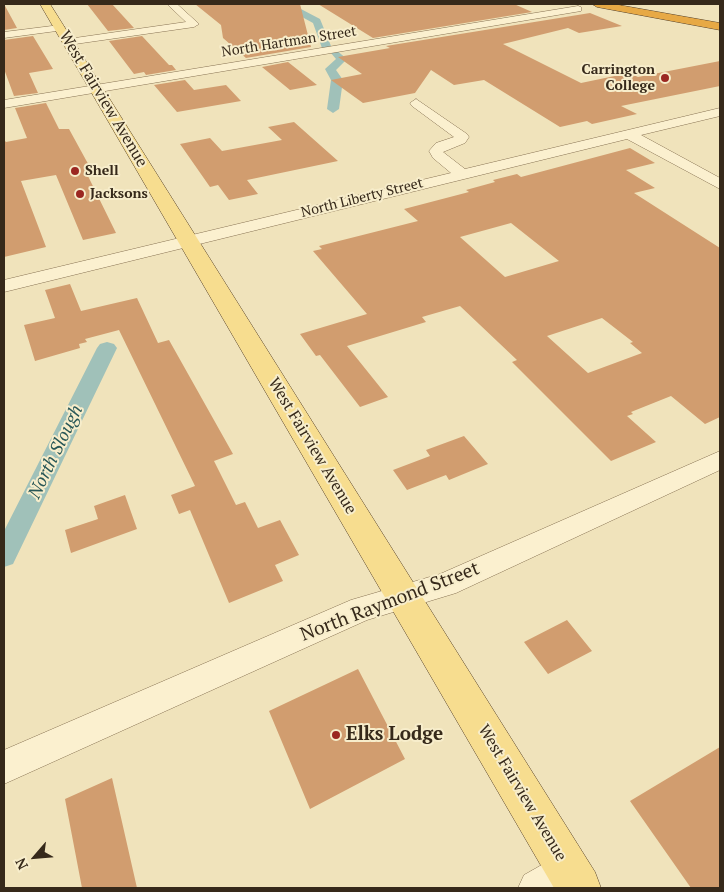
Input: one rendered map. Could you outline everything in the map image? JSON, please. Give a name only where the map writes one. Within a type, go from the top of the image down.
[{"type":"highway","points":[[597,4],[720,27]]},
{"type":"highway","points":[[644,4],[720,18]]},
{"type":"main road","name":"West Fairview Avenue","points":[[45,4],[573,878]]},
{"type":"street","points":[[68,42],[194,24],[172,4]]},
{"type":"street","name":"North Hartman Street","points":[[4,104],[578,10]]},
{"type":"street","points":[[4,36],[60,28]]},
{"type":"street","points":[[416,103],[462,137],[460,140],[441,146],[436,151],[438,155],[462,174]]},
{"type":"street","name":"North Liberty Street","points":[[4,286],[720,112]]},
{"type":"street","points":[[628,134],[720,184]]},
{"type":"street","name":"North Raymond Street","points":[[4,767],[361,609],[446,584],[720,460]]},
{"type":"street","points":[[537,888],[573,878]]},
{"type":"building","points":[[4,4],[17,28],[4,30]]},
{"type":"building","points":[[87,4],[112,4],[134,28],[108,31]]},
{"type":"building","points":[[195,4],[300,4],[311,47],[246,58],[223,38],[221,25]]},
{"type":"building","points":[[318,4],[514,4],[532,12],[373,38]]},
{"type":"building","points":[[590,13],[622,26],[579,33],[568,28],[503,44],[581,83],[629,73],[638,77],[720,61],[720,86],[621,106],[637,114],[592,124],[587,121],[560,127],[484,80],[454,85],[431,70],[415,93],[363,103],[331,80],[362,74],[338,57],[390,48],[386,46]]},
{"type":"building","points":[[33,36],[53,69],[29,73],[38,93],[14,96],[4,69],[4,40]]},
{"type":"building","points":[[142,36],[176,70],[146,75],[144,72],[134,74],[109,41]]},
{"type":"building","points":[[288,62],[317,85],[290,90],[262,67]]},
{"type":"building","points":[[185,80],[194,90],[226,85],[241,101],[177,112],[154,85]]},
{"type":"building","points":[[46,103],[59,129],[69,129],[92,171],[86,172],[116,233],[83,240],[56,175],[21,181],[46,247],[4,257],[4,140],[6,142],[27,138],[15,108]]},
{"type":"building","points":[[294,122],[338,161],[247,180],[258,194],[229,200],[218,185],[210,187],[180,144],[210,138],[222,151],[282,140],[268,127]]},
{"type":"building","points":[[630,148],[655,163],[626,170],[655,188],[634,193],[720,248],[720,417],[705,424],[671,396],[631,412],[633,414],[627,416],[656,442],[611,461],[512,362],[517,360],[460,306],[422,317],[426,322],[347,346],[388,397],[360,407],[320,355],[316,356],[300,334],[367,314],[313,251],[322,249],[319,246],[418,221],[404,209],[469,192],[466,190],[495,182],[493,180],[517,174],[521,177]],"holes":[[[511,223],[559,261],[505,277],[460,237]],[[602,318],[633,342],[630,343],[642,353],[588,373],[547,336]]]},
{"type":"building","points":[[70,284],[81,311],[137,298],[158,343],[169,340],[233,454],[214,461],[236,505],[245,502],[258,528],[280,520],[299,555],[275,565],[283,581],[229,603],[190,510],[179,514],[171,495],[195,486],[119,330],[85,339],[87,342],[79,344],[80,348],[35,361],[24,325],[55,318],[45,290]]},
{"type":"building","points":[[464,436],[488,464],[449,480],[446,475],[407,490],[393,470],[430,456],[426,450]]},
{"type":"building","points":[[125,495],[137,529],[71,553],[65,530],[98,519],[94,506]]},
{"type":"building","points":[[567,620],[592,651],[548,674],[524,642]]},
{"type":"building","name":"Elks Lodge","points":[[358,669],[405,759],[310,809],[269,711]]},
{"type":"building","points":[[720,747],[720,888],[691,888],[630,801]]},
{"type":"building","points":[[112,778],[137,888],[82,888],[65,799]]},
{"type":"waterway","name":"North Slough","points":[[296,10],[317,21],[326,46]]},
{"type":"waterway","name":"North Slough","points":[[333,109],[337,80],[330,69],[342,59],[336,53]]},
{"type":"waterway","name":"North Slough","points":[[4,556],[107,348]]},
{"type":"place","name":"Carrington College","points":[[665,78]]},
{"type":"place","name":"Shell","points":[[75,171]]},
{"type":"place","name":"Jacksons","points":[[80,194]]},
{"type":"place","name":"Elks Lodge","points":[[336,735]]}]
